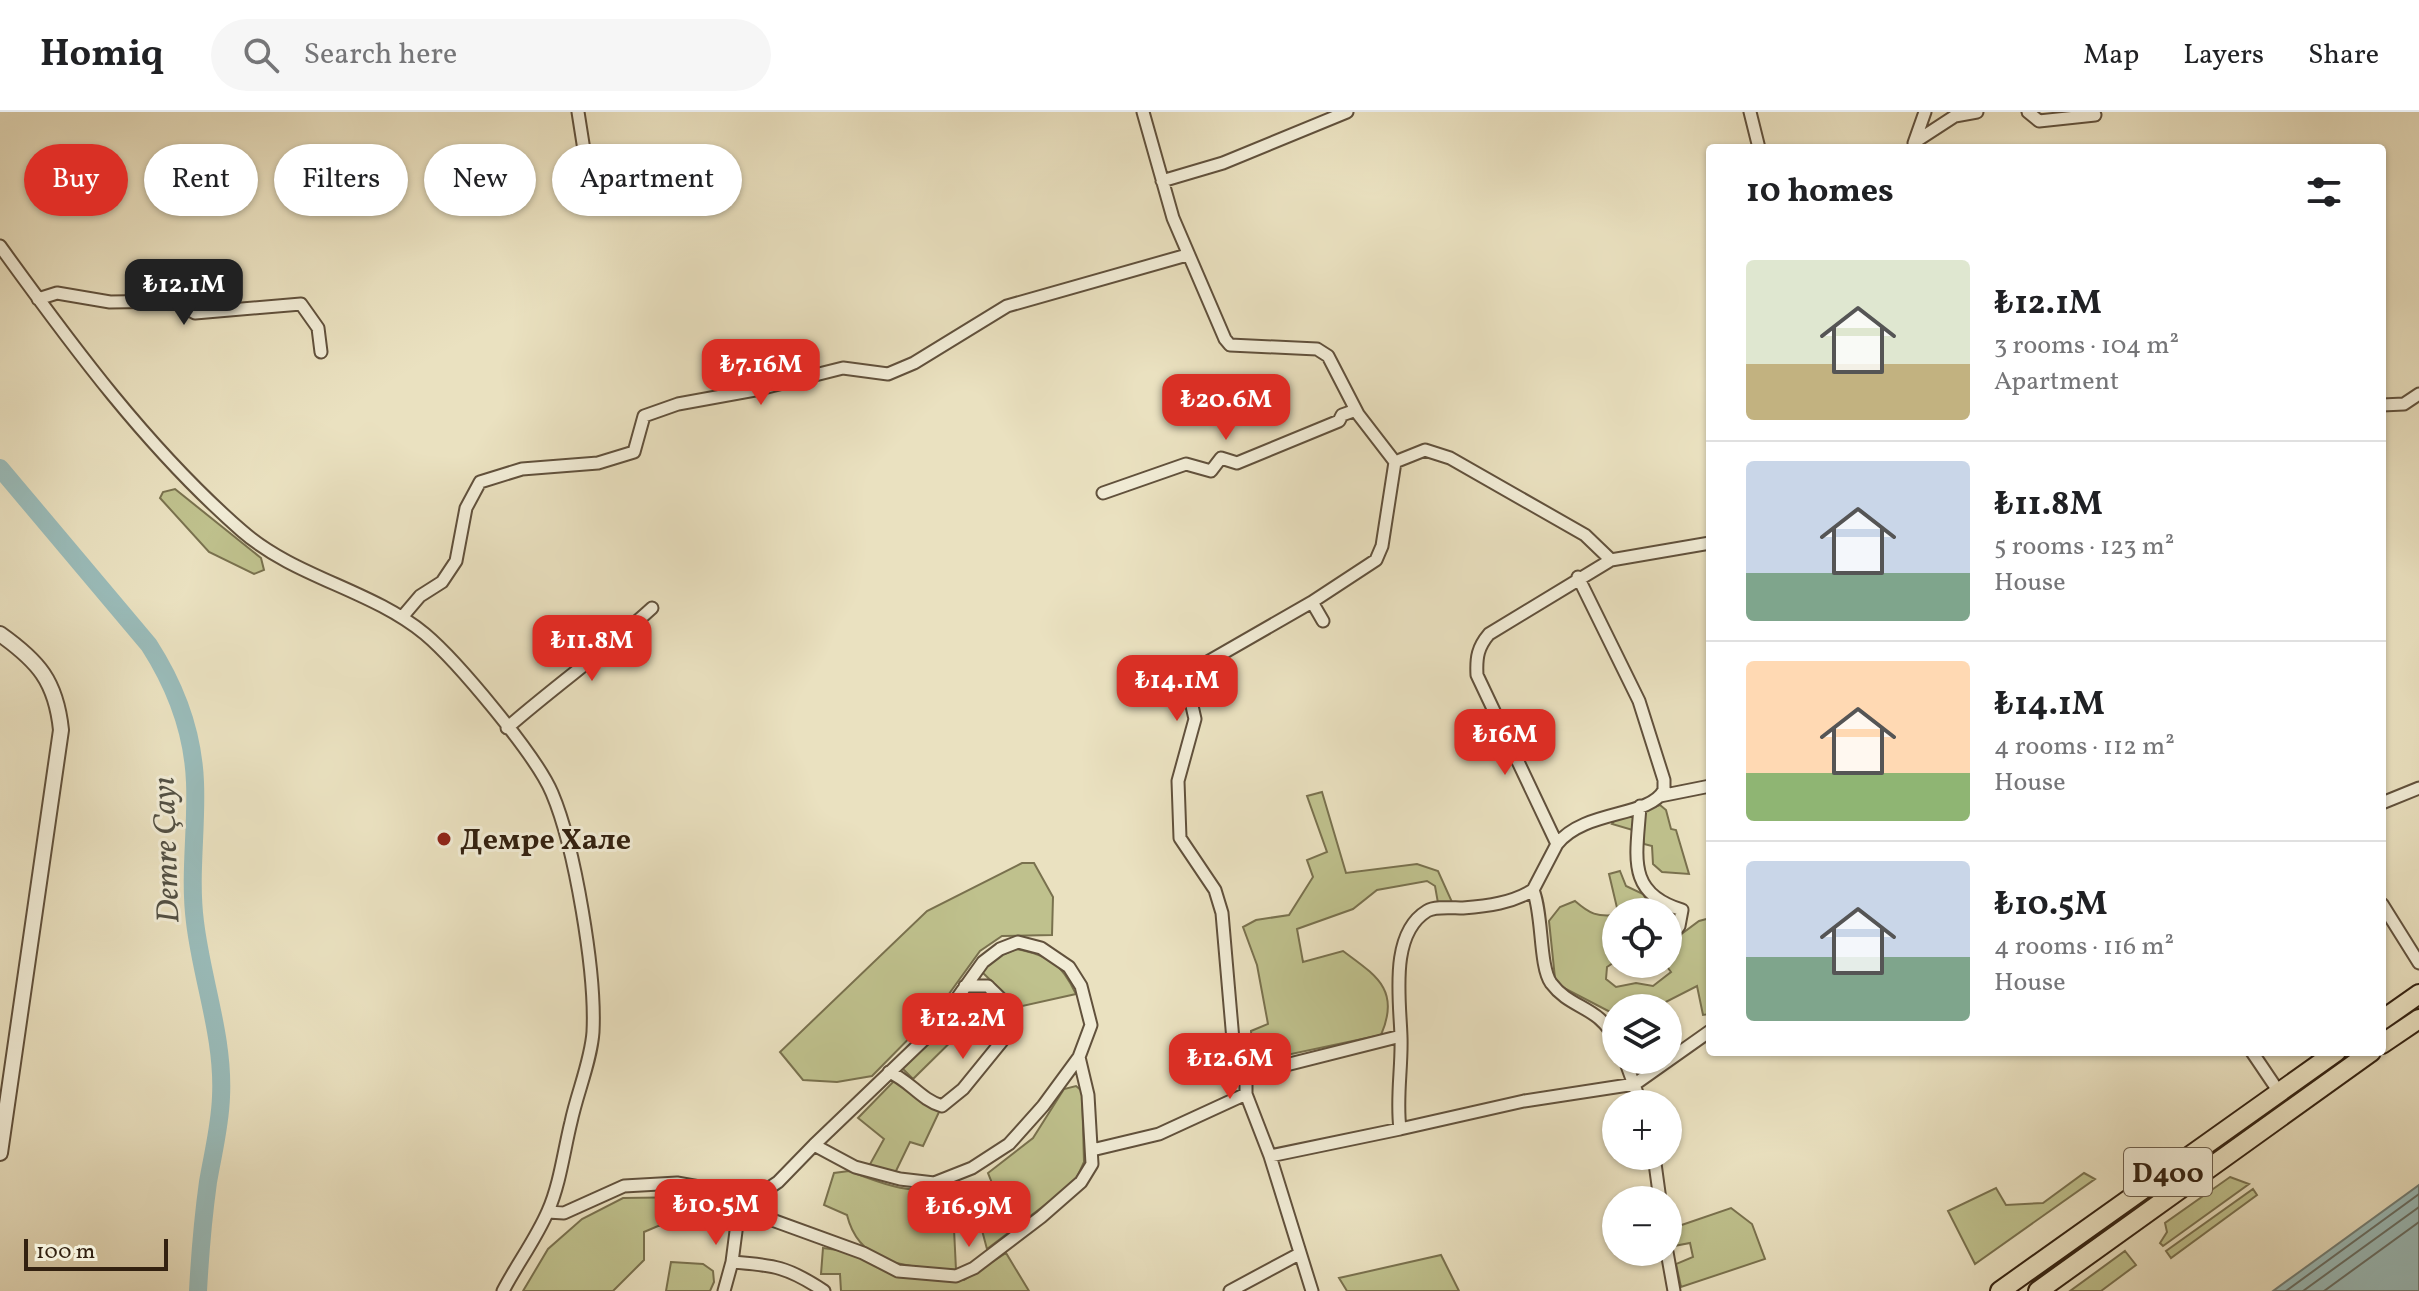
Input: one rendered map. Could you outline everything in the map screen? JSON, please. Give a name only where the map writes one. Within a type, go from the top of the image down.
[{"type":"highway","points":[[2386,1017],[2419,994]]},
{"type":"highway","points":[[2386,1041],[2419,1019]]},
{"type":"highway","name":"D400","points":[[2000,1291],[2330,1056]]},
{"type":"highway","name":"D400","points":[[2038,1291],[2365,1056]]},
{"type":"street","points":[[578,112],[583,144]]},
{"type":"street","points":[[1143,112],[1187,255],[1225,339],[1230,345],[1317,349],[1328,356],[1337,368],[1356,410],[1395,462],[1382,546],[1376,560],[1312,602],[1185,675],[1195,719],[1178,781],[1180,838],[1215,890],[1222,913],[1233,1040],[1246,1075],[1246,1094],[1270,1156],[1312,1291]]},
{"type":"street","points":[[1162,181],[1223,163],[1347,112]]},
{"type":"street","points":[[1750,112],[1758,144]]},
{"type":"street","points":[[1918,144],[1925,112]]},
{"type":"street","points":[[1918,144],[1955,116],[1977,112]]},
{"type":"street","points":[[2028,112],[2039,121],[2095,115]]},
{"type":"street","points":[[0,246],[160,453],[245,534],[278,557],[403,616],[429,637],[507,728],[552,792],[568,851],[591,978],[593,1035],[548,1212],[503,1291]]},
{"type":"street","points":[[403,616],[420,596],[442,582],[456,561],[466,508],[480,482],[522,469],[598,463],[634,452],[644,416],[678,404],[755,390],[843,368],[888,374],[914,363],[1007,306],[1187,255]]},
{"type":"street","points":[[38,299],[57,293],[110,302],[175,301],[195,313],[301,304],[318,328],[321,352]]},
{"type":"street","points":[[2386,405],[2404,404],[2419,394]]},
{"type":"street","points":[[1103,493],[1186,464],[1211,471],[1221,458],[1237,463],[1339,421],[1342,415],[1356,410]]},
{"type":"street","points":[[1395,462],[1425,450],[1450,458],[1585,535],[1611,560]]},
{"type":"street","points":[[1557,844],[1477,675],[1476,658],[1480,645],[1489,634],[1578,577],[1611,560],[1706,546]]},
{"type":"street","points":[[1578,577],[1639,701],[1664,780],[1660,796]]},
{"type":"street","points":[[1312,602],[1323,621]]},
{"type":"street","points":[[507,728],[652,608]]},
{"type":"street","points":[[0,634],[30,655],[49,681],[58,705],[61,730],[0,1153]]},
{"type":"street","points":[[1400,1129],[1397,1106],[1401,1036],[1398,1017],[1402,947],[1411,925],[1429,909],[1515,901],[1533,890],[1557,844],[1575,827],[1640,806],[1660,796],[1706,787]]},
{"type":"street","points":[[2386,801],[2419,788]]},
{"type":"street","points":[[1640,806],[1639,876],[1654,898]]},
{"type":"street","points":[[1533,890],[1538,903],[1548,977],[1563,996],[1598,1015],[1602,1021]]},
{"type":"street","points":[[2386,910],[2419,963]]},
{"type":"street","points":[[724,1291],[732,1262],[739,1208],[778,1182],[814,1145],[935,1029],[983,962],[1000,949],[1018,942],[1041,948],[1069,967],[1081,986],[1091,1025],[1079,1057],[1043,1106],[1009,1144],[972,1168],[934,1183],[900,1179],[855,1167],[814,1145]]},
{"type":"street","points":[[889,1072],[903,1078],[932,1103],[942,1106],[963,1089],[1011,1030],[1014,1021],[1012,1010],[988,986],[965,986]]},
{"type":"street","points":[[1270,1156],[1524,1101],[1635,1084],[1706,1034]]},
{"type":"street","points":[[1246,1075],[1401,1036]]},
{"type":"street","points":[[2255,1056],[2279,1092]]},
{"type":"street","points":[[548,1212],[564,1213],[624,1186],[677,1183],[716,1190],[739,1208],[863,1253],[898,1271],[956,1276],[974,1268],[1041,1217],[1081,1182],[1092,1164],[1088,1095],[1079,1057]]},
{"type":"street","points":[[1631,1074],[1637,1090]]},
{"type":"street","points":[[1092,1150],[1159,1134],[1246,1094]]},
{"type":"street","points":[[1230,1291],[1299,1254]]},
{"type":"street","points":[[732,1262],[775,1265],[797,1273],[824,1291]]},
{"type":"street","points":[[1670,1266],[1674,1291]]},
{"type":"green space","points":[[175,489],[261,558],[264,570],[254,574],[209,552],[160,498],[163,492]]},
{"type":"green space","points":[[1322,792],[1346,873],[1417,864],[1438,871],[1452,902],[1438,903],[1435,886],[1427,881],[1377,890],[1353,909],[1297,929],[1303,962],[1343,951],[1382,985],[1388,1006],[1381,1035],[1253,1062],[1251,1031],[1268,1024],[1257,965],[1243,927],[1256,920],[1289,915],[1313,877],[1307,860],[1327,852],[1307,796]]},
{"type":"green space","points":[[1660,805],[1666,810],[1671,829],[1676,830],[1689,874],[1662,872],[1653,864],[1652,846],[1644,844],[1643,833],[1612,824],[1615,820]]},
{"type":"green space","points":[[1022,863],[1034,863],[1053,897],[1052,935],[1002,936],[980,951],[938,1009],[872,1076],[837,1082],[803,1080],[780,1052],[927,911]]},
{"type":"green space","points":[[1620,871],[1626,886],[1646,898],[1615,898],[1609,874]]},
{"type":"green space","points":[[1575,901],[1594,914],[1602,915],[1602,978],[1616,987],[1636,983],[1653,986],[1663,978],[1682,978],[1682,934],[1706,919],[1706,1015],[1703,1015],[1697,986],[1681,994],[1602,994],[1602,1008],[1562,987],[1555,978],[1549,921],[1560,907]]},
{"type":"green space","points":[[1016,949],[1054,962],[1076,994],[1018,1007],[981,971]]},
{"type":"green space","points":[[975,993],[985,993],[1009,1015],[1009,1023],[1002,1036],[976,1017],[913,1079],[901,1067]]},
{"type":"green space","points":[[895,1080],[939,1112],[923,1146],[910,1142],[895,1173],[869,1166],[884,1139],[858,1118]]},
{"type":"green space","points":[[1076,1086],[1082,1091],[1084,1162],[1075,1182],[987,1249],[979,1219],[1000,1203],[988,1173],[1033,1138],[1064,1089]]},
{"type":"green space","points":[[849,1171],[900,1188],[952,1188],[956,1270],[889,1261],[863,1245],[847,1215],[824,1205],[834,1173]]},
{"type":"green space","points":[[2084,1173],[2095,1179],[1975,1264],[1948,1211],[1996,1188],[2006,1205],[2043,1203]]},
{"type":"green space","points":[[2230,1177],[2249,1184],[2163,1246],[2160,1243],[2167,1232],[2165,1223]]},
{"type":"green space","points":[[2253,1189],[2257,1195],[2171,1258],[2166,1251]]},
{"type":"green space","points":[[695,1197],[698,1224],[658,1226],[644,1232],[644,1260],[613,1291],[523,1291],[548,1249],[582,1219],[623,1198]]},
{"type":"green space","points":[[1731,1208],[1752,1224],[1765,1259],[1681,1287],[1676,1266],[1682,1266],[1682,1262],[1693,1257],[1690,1243],[1682,1244],[1682,1225]]},
{"type":"green space","points":[[823,1248],[852,1252],[923,1276],[964,1280],[1006,1253],[1029,1291],[841,1291],[840,1274],[821,1274]]},
{"type":"green space","points":[[2125,1251],[2136,1265],[2101,1291],[2070,1291]]},
{"type":"green space","points":[[1441,1255],[1459,1291],[1347,1291],[1339,1278]]},
{"type":"green space","points":[[671,1262],[703,1264],[713,1271],[714,1282],[710,1291],[666,1291]]},
{"type":"water","points":[[2419,1185],[2419,1291],[2273,1291]]},
{"type":"waterway","name":"Demre Çayı","points":[[0,468],[149,645],[175,694],[187,728],[195,782],[195,922],[216,1031],[221,1075],[219,1118],[206,1196],[198,1291]]},
{"type":"place","name":"Демре Хале","points":[[444,839]]}]
